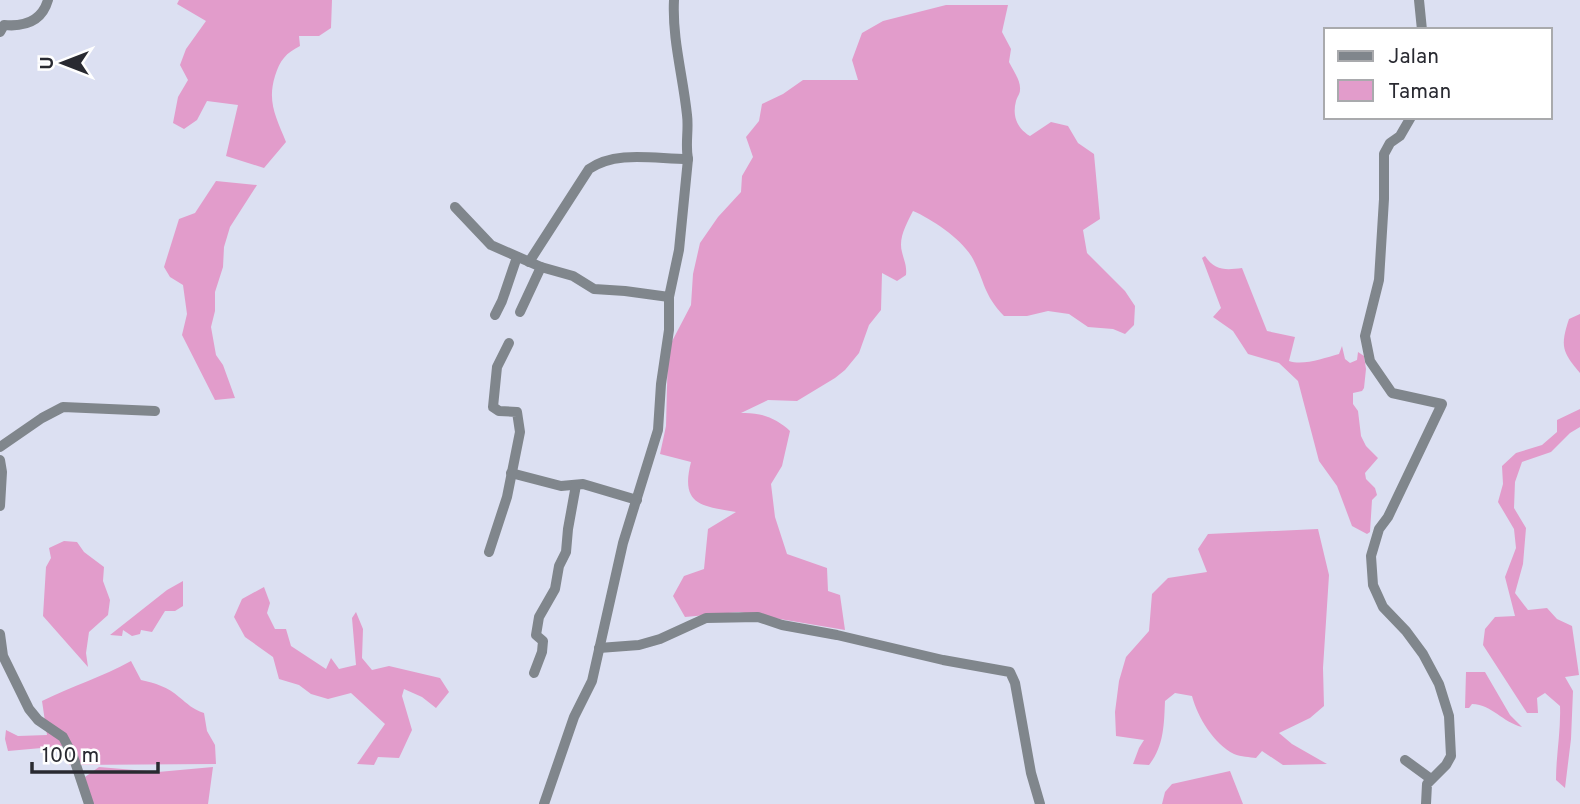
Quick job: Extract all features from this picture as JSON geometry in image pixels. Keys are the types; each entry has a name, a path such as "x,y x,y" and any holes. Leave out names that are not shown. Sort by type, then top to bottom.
{"street":[{"path":"0,32 4,25 23,25 40,16 48,0"},
{"path":"544,804 574,717 592,681 623,543 658,430 660,384 669,330 669,297 679,250 688,159 688,117 674,31 674,0"},
{"path":"1419,0 1422,28"},
{"path":"1410,119 1400,136 1390,143 1384,155 1379,280 1365,340 1370,361 1392,393 1442,404 1388,517 1379,529 1371,556 1373,584 1383,607 1416,642 1434,673 1446,702 1451,756 1427,785 1426,804"},
{"path":"529,261 589,169 601,160 620,157 688,159"},
{"path":"455,207 489,243 517,257 573,276 594,289 669,297"},
{"path":"495,315 517,257"},
{"path":"520,312 541,267"},
{"path":"489,552 507,500 520,432 519,415 516,411 499,411 493,407 497,367 509,342"},
{"path":"0,447 42,418 64,407 155,411"},
{"path":"0,460 0,506"},
{"path":"511,473 561,486 583,484 637,500"},
{"path":"534,673 543,650 543,641 536,635 538,620 555,589 559,566 566,552 576,485"},
{"path":"599,648 639,645 660,639 706,618 758,617 782,625 1010,672 1015,683 1031,773 1040,804"},
{"path":"0,634 3,656 29,709 38,720 63,737 73,756 89,804"},
{"path":"1405,760 1431,779"}],"green space":[{"path":"179,0 332,0 331,28 319,36 299,36 300,46 281,61 277,70 272,102 286,142 264,168 226,156 238,105 207,101 197,120 184,129 173,123 178,97 188,80 180,65 186,49 206,21 177,4"},
{"path":"946,5 1008,5 1002,32 1011,49 1009,62 1020,87 1015,106 1017,121 1030,136 1051,122 1068,126 1078,143 1094,154 1100,219 1083,230 1087,253 1125,291 1135,306 1134,325 1125,334 1113,329 1088,327 1069,314 1048,311 1027,316 1004,316 988,294 973,259 962,245 929,219 913,211 901,241 906,275 897,281 882,273 881,310 869,325 859,353 845,370 797,401 768,400 741,413 767,417 790,431 782,466 771,484 775,517 787,554 827,568 828,591 840,595 845,630 739,612 685,617 673,596 684,576 704,569 708,529 736,512 713,508 696,501 688,487 691,462 660,454 666,426 668,349 691,305 693,274 700,243 718,217 741,192 742,176 753,157 746,137 759,121 762,104 803,80 858,80 852,60 862,33 883,21"},
{"path":"216,181 257,185 230,227 224,247 223,267 215,292 215,311 211,327 216,355 223,365 235,398 215,400 182,335 187,314 183,285 170,277 164,267 179,219 195,213"},
{"path":"1205,256 1221,268 1242,268 1267,331 1295,337 1289,361 1307,362 1339,354 1342,346 1345,359 1350,363 1357,360 1358,352 1364,356 1364,388 1353,393 1353,404 1358,411 1361,436 1366,446 1378,458 1365,473 1377,495 1372,500 1370,532 1367,534 1352,526 1337,486 1319,461 1298,381 1279,363 1248,354 1233,331 1213,317 1221,308 1202,258"},
{"path":"1580,314 1580,373 1566,354 1564,336 1569,319"},
{"path":"1580,409 1580,427 1551,452 1522,462 1515,482 1514,508 1526,528 1523,564 1515,593 1528,610 1547,608 1557,619 1572,626 1579,675 1565,677 1573,691 1565,788 1556,780 1560,706 1545,693 1537,698 1538,713 1527,713 1483,645 1485,629 1495,617 1515,616 1505,577 1516,548 1514,529 1498,502 1503,484 1502,466 1516,453 1542,445 1557,432 1557,420"},
{"path":"1318,529 1329,575 1323,668 1324,706 1310,718 1279,733 1292,744 1327,764 1283,765 1262,751 1256,758 1234,754 1220,744 1208,730 1192,696 1175,693 1165,701 1162,735 1154,758 1149,765 1133,764 1144,740 1116,736 1115,712 1119,681 1126,657 1149,631 1152,594 1168,578 1207,572 1198,549 1208,534"},
{"path":"64,541 77,542 84,552 104,567 103,581 110,600 108,615 89,632 86,653 88,667 43,616 46,567 51,558 49,548"},
{"path":"183,581 183,606 175,611 165,611 152,632 141,630 140,634 132,636 123,630 122,636 110,635 167,590"},
{"path":"264,587 270,603 267,613 275,629 286,629 291,646 326,669 331,658 339,669 356,665 352,618 356,612 363,629 362,658 372,670 389,666 440,678 449,692 436,708 422,697 404,689 402,696 412,730 399,758 378,757 374,765 357,764 385,724 351,693 328,699 279,679 273,657 245,637 234,617 242,599"},
{"path":"131,661 141,680 166,688 204,713 207,731 215,745 216,764 69,765 64,746 8,751 6,730 18,736 47,735 42,701"},
{"path":"1466,672 1485,672 1510,715 1522,727 1479,705 1472,704 1465,708"},
{"path":"99,767 158,772 213,767 208,804 88,804 85,777"},
{"path":"1230,771 1243,804 1162,804 1165,792 1172,784"}]}
